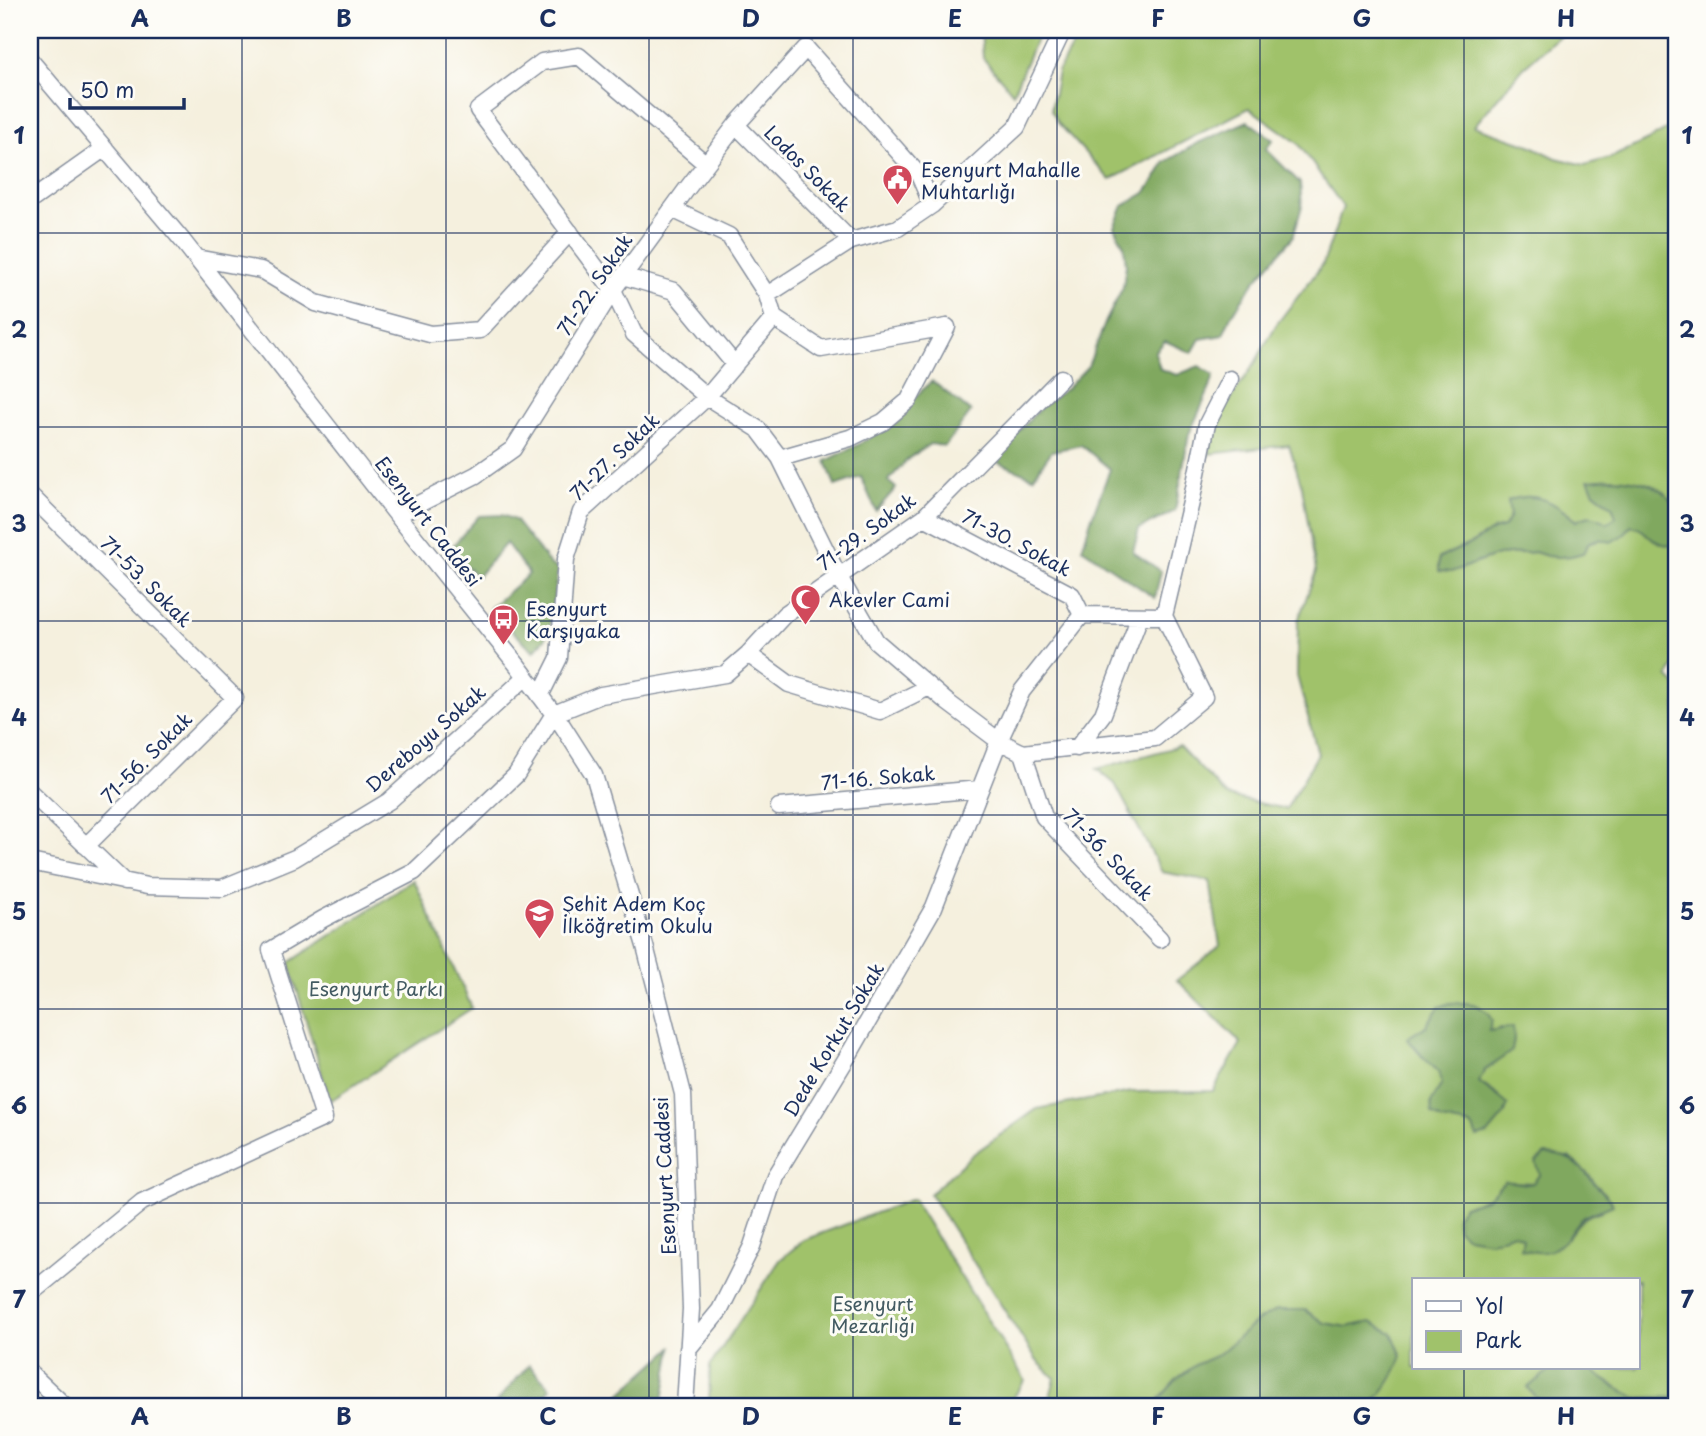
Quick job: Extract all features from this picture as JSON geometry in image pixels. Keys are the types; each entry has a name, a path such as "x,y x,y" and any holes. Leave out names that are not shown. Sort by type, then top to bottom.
{"street":[{"path":"767,295 851,241 898,228 932,205 1017,127 1063,30"},
{"name":"71-22. Sokak","path":"397,515 476,475 513,449 623,276 736,125 806,48 919,175 932,205"},
{"path":"706,164 579,56 542,62 478,110 613,290 634,334 707,397 758,429 780,458 839,577 876,641 947,702 999,741 1023,753 1155,738 1204,697 1164,616 1207,424 1230,379"},
{"name":"Esenyurt Caddesi","path":"30,60 196,258 526,677 594,775 645,946 683,1094 691,1309 685,1406"},
{"name":"Lodos Sokak","path":"736,125 851,241"},
{"path":"30,201 105,148"},
{"path":"672,209 729,236 767,295 774,318 821,349 947,327 909,400 883,422 850,438 780,458"},
{"path":"196,258 261,270 316,303 430,334 480,330 570,232"},
{"path":"623,276 674,291 735,365"},
{"name":"71-27. Sokak","path":"540,696 559,658 566,559 581,512 707,397 774,318"},
{"name":"71-29. Sokak","path":"554,714 601,695 725,674 748,654 785,614 924,517 1061,378"},
{"name":"71-53. Sokak","path":"30,495 235,698"},
{"name":"71-30. Sokak","path":"924,517 1072,595 1082,615"},
{"path":"1082,615 1164,616"},
{"name":"Dede Korkut Sokak","path":"688,1349 720,1310 752,1246 775,1176 934,907 999,741 1023,691 1082,615"},
{"path":"1077,748 1103,714 1140,616"},
{"path":"748,654 789,684 880,711 929,687"},
{"name":"Dereboyu Sokak","path":"30,862 147,886 222,888 295,858 389,801 526,677"},
{"name":"71-56. Sokak","path":"86,846 235,698"},
{"path":"30,1294 142,1202 324,1118 271,950 323,919 414,872 516,775 554,714"},
{"name":"71-36. Sokak","path":"1023,753 1044,817 1160,939"},
{"name":"71-16. Sokak","path":"779,807 980,789"},
{"path":"30,792 124,882"},
{"path":"30,1373 65,1406"}],"green space":[{"path":"981,30 1040,30 1013,93 983,58"},
{"path":"1081,30 1566,30 1524,67 1474,126 1530,145 1556,158 1585,165 1610,158 1671,127 1676,127 1676,513 1665,494 1649,484 1618,479 1589,480 1594,492 1612,506 1617,517 1607,523 1576,521 1566,512 1510,516 1504,527 1449,553 1451,572 1498,555 1535,552 1547,556 1571,556 1583,553 1589,542 1623,535 1631,526 1641,529 1658,542 1676,547 1676,662 1668,677 1676,685 1676,1397 1636,1398 1588,1370 1640,1370 1640,1278 1412,1278 1412,1370 1552,1370 1528,1388 1545,1406 1369,1406 1378,1397 1371,1322 1348,1327 1324,1323 1305,1310 1277,1310 1256,1322 1218,1355 1197,1364 1178,1378 1161,1397 1158,1406 1051,1406 1049,1401 1055,1378 1037,1361 930,1194 972,1155 1037,1109 1132,1092 1213,1091 1241,1043 1177,980 1220,946 1210,881 1162,872 1115,784 1097,769 1179,746 1227,796 1286,809 1318,754 1297,676 1298,621 1316,571 1302,487 1289,445 1208,454 1224,409 1255,363 1276,325 1323,264 1343,207 1298,143 1249,108 1110,180 1059,124 1051,110 1058,71","holes":["1426,1026 1489,1032 1501,1028 1493,1064 1483,1071 1479,1082 1499,1096 1472,1126 1461,1123 1431,1102 1443,1083 1439,1072 1407,1039","1569,1157 1606,1194 1602,1211 1582,1220 1567,1238 1524,1238 1513,1233 1490,1241 1464,1206 1476,1203 1516,1182 1533,1183 1540,1174"]},
{"path":"1248,121 1273,140 1266,149 1300,183 1302,206 1293,237 1254,282 1230,318 1223,335 1200,339 1192,353 1165,341 1155,352 1160,369 1177,375 1199,366 1214,375 1189,434 1175,511 1139,529 1133,552 1161,571 1155,598 1082,548 1110,469 1081,445 1052,451 1033,477 993,460 1042,406 1067,388 1088,366 1123,287 1126,265 1124,246 1114,227 1123,206 1145,193 1165,162 1198,143"},
{"path":"932,381 971,412 945,446 930,444 908,459 888,481 896,488 876,511 861,477 835,486 826,461 876,433"},
{"path":"1612,478 1651,485 1667,496 1676,513 1676,547 1658,542 1641,529 1631,526 1611,542 1600,539 1589,542 1583,553 1571,556 1547,556 1535,552 1498,555 1451,572 1439,571 1439,558 1504,527 1510,516 1508,501 1518,498 1536,497 1553,503 1576,521 1592,516 1607,523 1616,517 1612,506 1594,492 1588,480"},
{"path":"502,515 515,520 550,564 558,569 550,623 545,639 534,651 490,608 529,574 506,543 478,576 447,552 479,516"},
{"name":"Esenyurt Parkı","path":"414,880 472,1008 330,1101 289,963"},
{"path":"1450,1003 1479,1006 1492,1020 1489,1031 1513,1027 1512,1051 1484,1071 1479,1082 1508,1105 1504,1115 1488,1134 1477,1137 1472,1126 1442,1120 1432,1114 1431,1103 1442,1083 1439,1072 1407,1038 1426,1026 1439,1007"},
{"path":"1545,1154 1561,1156 1574,1162 1613,1205 1583,1218 1558,1246 1542,1252 1521,1249 1523,1238 1513,1233 1490,1241 1467,1237 1458,1229 1456,1216 1464,1206 1488,1198 1505,1181 1533,1183 1540,1174 1536,1162"},
{"name":"Esenyurt Mezarlığı","path":"913,1199 1025,1380 1008,1406 709,1406 710,1366 780,1260 804,1240"},
{"path":"1277,1310 1305,1310 1324,1323 1347,1327 1371,1322 1392,1333 1402,1356 1393,1377 1369,1406 1158,1406 1161,1397 1178,1378 1197,1364 1218,1355 1256,1322"},
{"path":"672,1348 662,1406 607,1406"},
{"path":"529,1365 551,1388 535,1406 493,1406"},
{"path":"1552,1370 1591,1370 1636,1398 1676,1397 1676,1406 1545,1406 1527,1388"}],"place":[{"name":"Esenyurt Mahalle Muhtarlığı","path":"898,207"},
{"name":"Akevler Cami","path":"806,626"},
{"name":"Esenyurt Karşıyaka","path":"503,646"},
{"name":"Şehit Adem Koç İlköğretim Okulu","path":"539,941"}]}
